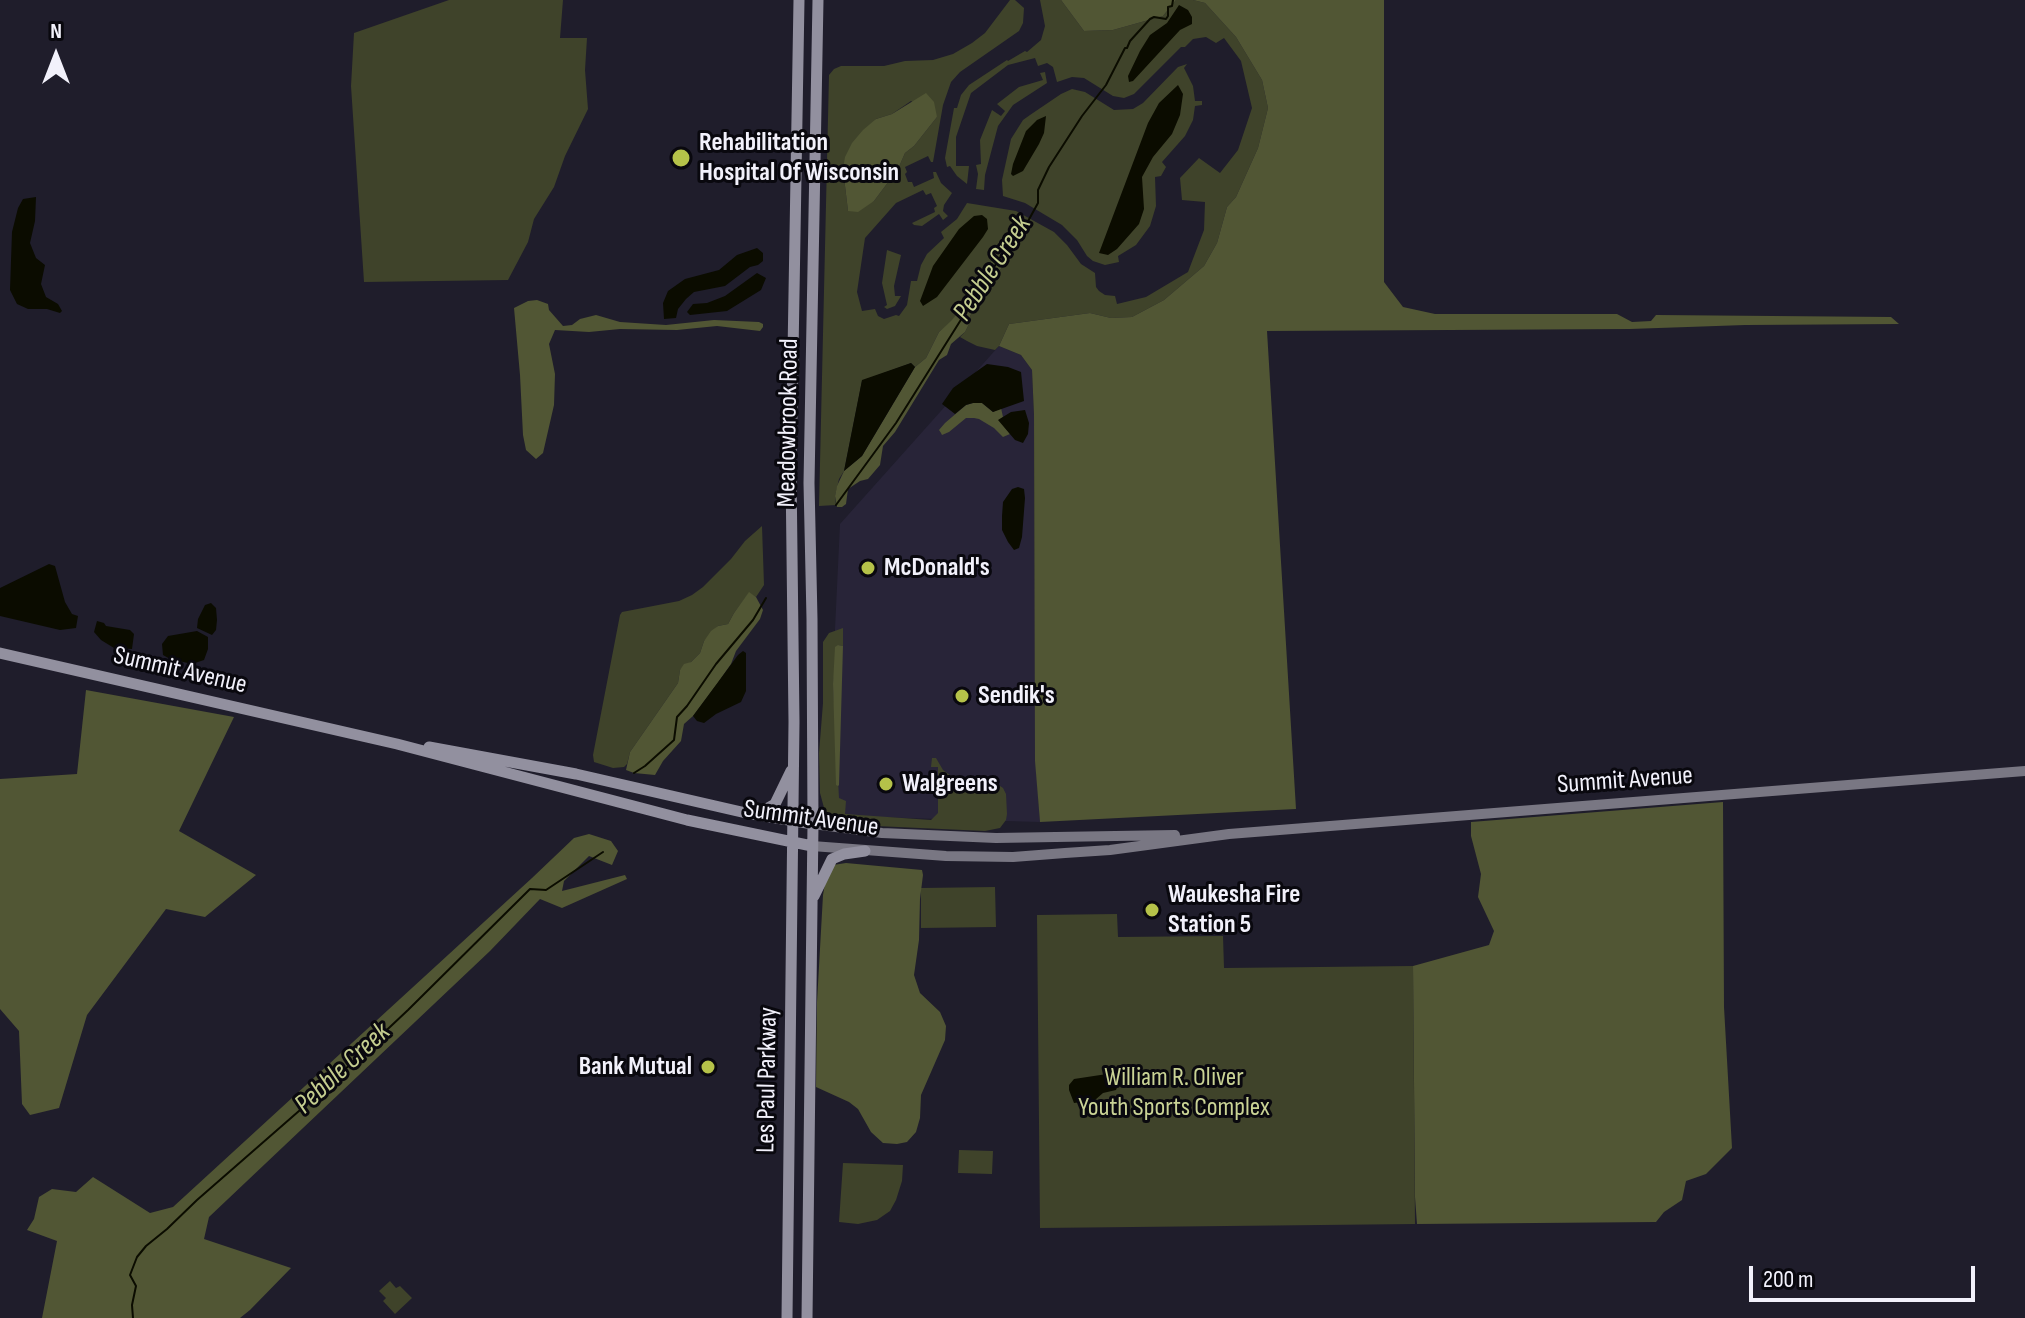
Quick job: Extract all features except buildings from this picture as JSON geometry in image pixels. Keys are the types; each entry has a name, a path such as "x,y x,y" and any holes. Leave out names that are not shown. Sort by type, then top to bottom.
{"main road":[{"name":"Meadowbrook Road","path":"792,842 794,619 791,470 799,0"},
{"name":"Meadowbrook Road","path":"812,846 809,483 818,0"},
{"name":"Summit Avenue","path":"0,653 397,744 673,816 792,842 946,856 1013,857 1110,850 1229,834 2025,771"},
{"name":"Summit Avenue","path":"397,744 443,748 576,774 735,811 882,833 1015,839 1229,834"},
{"path":"735,811 763,811 775,804 793,766"},
{"name":"Les Paul Parkway","path":"787,1318 792,842"},
{"name":"Les Paul Parkway","path":"807,1318 812,846"},
{"path":"812,900 832,859 865,851"}],"shaded area":[{"path":"1179,5 1188,10 1192,24 1180,30 1129,82 1128,76 1150,35 1167,23"},
{"path":"1178,85 1183,94 1180,115 1172,134 1153,157 1142,177 1144,209 1139,224 1117,249 1108,255 1099,253 1148,123 1159,103"},
{"path":"1046,116 1039,144 1023,171 1013,176 1013,164 1026,131"},
{"path":"36,197 30,243 36,258 45,265 41,284 46,297 58,304 60,313 28,309 17,304 10,290 12,232 18,208 23,199"},
{"path":"982,215 987,219 988,229 983,237 937,297 923,306 920,301 933,266 959,229 974,216"},
{"path":"757,248 763,253 763,261 758,265 750,267 725,286 694,292 678,309 676,318 664,319 663,303 668,291 685,279 719,270 737,255"},
{"path":"757,273 766,278 761,290 727,311 690,315 687,312 693,304 707,303 725,296"},
{"path":"999,346 1021,355 1032,370 1036,764 1040,822 839,816 830,734 840,524"},
{"path":"911,363 915,367 862,456 844,471 862,380"},
{"path":"987,364 1021,372 1024,401 993,412 982,403 973,403 955,414 942,404 953,388"},
{"path":"1025,410 1029,423 1023,443 1015,440 998,420 1011,412"},
{"path":"1012,489 1024,489 1025,498 1022,537 1019,548 1014,550 1002,530 1002,516 1003,502"},
{"path":"49,564 55,566 65,602 72,614 78,616 76,628 60,630 0,616 0,588"},
{"path":"211,603 216,608 217,620 212,635 197,628 205,605"},
{"path":"97,621 106,626 130,630 134,634 132,649 114,648 101,640 94,632"},
{"path":"197,631 208,637 204,660 192,664 163,655 162,644 168,636"},
{"path":"743,651 746,653 746,691 741,702 704,723 697,721 693,716"},
{"path":"1107,1074 1116,1077 1119,1083 1116,1090 1103,1093 1095,1100 1074,1103 1069,1085 1074,1079"}],"green space":[{"path":"449,0 563,0 560,38 587,38 585,70 588,109 508,280 364,282 351,86 354,33"},
{"path":"1010,0 1015,0 1024,8 1019,31 960,72 951,82 943,105 933,162 928,156 905,167 908,182 912,182 914,187 934,178 933,172 936,172 941,183 952,193 944,205 943,211 948,216 943,220 939,214 922,226 912,223 935,212 937,206 931,193 926,195 923,190 896,203 865,238 857,292 862,311 875,309 878,316 884,319 899,316 907,305 911,281 917,281 927,254 944,238 941,232 957,219 967,203 1016,211 1054,232 1081,264 1095,273 1099,291 1115,296 1117,304 1146,297 1188,272 1204,230 1205,202 1182,200 1180,178 1199,158 1220,173 1238,150 1252,108 1241,61 1224,38 1216,43 1206,37 1193,39 1134,94 1124,98 1113,96 1084,78 1072,77 1057,82 1053,67 1047,63 1038,66 1035,58 1008,65 971,93 956,137 956,166 969,166 967,184 950,166 947,167 945,158 954,108 957,108 961,95 969,85 1007,60 1027,52 1041,40 1045,26 1040,0 1061,0 1084,31 1113,30 1163,16 1176,0 1205,3 1236,37 1262,80 1268,108 1258,148 1236,197 1227,207 1217,243 1204,266 1164,300 1132,317 1111,318 1090,313 1009,324 995,350 977,346 960,337 986,289 1005,263 1005,256 1027,226 989,265 978,287 973,288 951,322 939,332 926,358 915,367 911,363 862,381 844,471 835,496 836,505 819,506 829,75 841,66 884,66 905,61 933,60 953,54 985,33","holes":["911,101 937,117 905,153 898,169 874,201 848,211 843,169 876,119 892,114"]},
{"path":"1061,0 1176,0 1163,16 1113,30 1084,31"},
{"path":"1193,0 1384,0 1384,282 1403,307 1435,314 1617,314 1632,322 1651,321 1656,315 1891,317 1899,324 1267,331 1296,809 1040,822 1035,761 1032,370 1021,355 999,346 1009,324 1090,313 1111,318 1132,317 1164,300 1204,266 1217,243 1227,207 1236,197 1258,148 1268,108 1262,80 1236,37 1205,3"},
{"path":"1187,64 1184,68 1193,86 1195,101 1202,101 1202,105 1195,106 1193,120 1185,136 1162,162 1166,167 1161,176 1155,177 1156,206 1150,226 1136,245 1118,256 1119,262 1105,265 1093,261 1062,225 1025,203 1003,196 1002,180 1011,139 1023,120 1072,89 1085,92 1114,110 1133,109 1143,103 1178,67"},
{"path":"1045,72 1047,83 1013,105 998,126 984,190 976,189 976,165 981,164 980,140 992,110 1001,116 1005,111 997,104 1019,87 1043,80 1040,73"},
{"path":"926,93 934,102 937,117 905,153 898,169 874,201 858,212 848,211 843,169 852,143 876,119 892,114"},
{"path":"1024,224 1028,230 1026,234 1019,237 1005,256 1005,263 974,309 965,332 951,344 947,355 939,360 895,432 883,446 880,465 868,479 848,489 846,504 837,507 835,496 844,471 862,456 915,367 926,358 939,332 961,309 973,288 978,287 1010,233"},
{"path":"887,250 901,255 894,286 895,296 901,296 895,306 887,309 884,307 887,305 882,283"},
{"path":"537,300 548,304 549,310 563,326 596,315 620,322 666,325 714,320 759,322 763,327 760,331 717,326 677,330 555,330 549,344 555,374 554,405 543,453 536,459 526,450 523,435 514,308"},
{"path":"982,403 993,412 1001,408 1003,417 999,420 1010,434 1003,437 979,419 966,418 942,435 939,430 945,423 966,405"},
{"path":"762,526 764,585 756,597 749,593 728,624 718,626 704,641 700,653 680,670 678,683 630,752 627,764 613,768 594,762 622,612 679,601 692,595"},
{"path":"749,592 756,597 763,610 760,619 717,684 684,724 681,741 655,775 626,770 630,752 678,683 684,664 700,653 711,631 728,624"},
{"path":"843,628 843,646 838,645 833,684 839,798 846,801 845,814 931,820 938,813 938,767 931,767 932,758 936,758 943,770 954,778 994,782 1003,788 1007,814 1000,828 985,831 876,826 836,821 826,815 820,793 819,753 823,642 829,633"},
{"path":"843,646 838,786 833,684 835,647"},
{"path":"86,690 234,717 179,831 256,875 205,917 166,909 87,1015 59,1108 30,1115 22,1104 19,1031 0,1009 0,779 77,774"},
{"path":"1723,802 1724,1007 1732,1148 1706,1174 1686,1181 1682,1200 1664,1212 1656,1222 1417,1224 1413,966 1489,945 1494,931 1478,897 1481,874 1471,836 1471,822"},
{"path":"589,834 611,841 618,851 612,865 589,856 564,881 562,891 625,875 627,879 562,908 540,899 490,951 209,1217 204,1239 291,1268 250,1310 240,1318 42,1318 57,1241 27,1230 34,1219 39,1197 52,1189 76,1192 93,1177 150,1213 173,1207 574,838"},
{"path":"846,863 922,870 923,875 914,975 920,993 940,1012 946,1026 945,1040 921,1095 916,1132 907,1142 897,1144 883,1143 871,1132 858,1109 816,1087 823,895 826,878 833,865"},
{"path":"995,887 996,927 921,928 921,888"},
{"name":"William R. Oliver Youth Sports Complex","path":"1117,914 1118,937 1223,936 1224,968 1413,966 1415,1224 1040,1228 1037,915"},
{"path":"959,1150 993,1151 992,1174 958,1173"},
{"path":"843,1163 903,1165 902,1181 890,1211 877,1220 858,1224 839,1222"},
{"path":"390,1281 412,1298 395,1314 383,1301 386,1298 379,1291"}],"waterway":[{"name":"Pebble Creek","path":"836,505 896,423 1001,256 1027,223 1038,203 1038,190 1049,167 1106,85 1125,48 1150,19 1166,19 1173,0"},
{"name":"Pebble Creek","path":"634,773 674,740 677,717 753,620 766,598"},
{"name":"Pebble Creek","path":"133,1318 136,1286 130,1275 137,1257 146,1246 323,1090 530,889 546,890 603,852"}],"place":[{"name":"Rehabilitation Hospital Of Wisconsin","path":"681,158"},
{"name":"McDonald's","path":"868,568"},
{"name":"Sendik's","path":"962,696"},
{"name":"Walgreens","path":"886,784"},
{"name":"Waukesha Fire Station 5","path":"1152,910"},
{"name":"Bank Mutual","path":"708,1067"}]}
